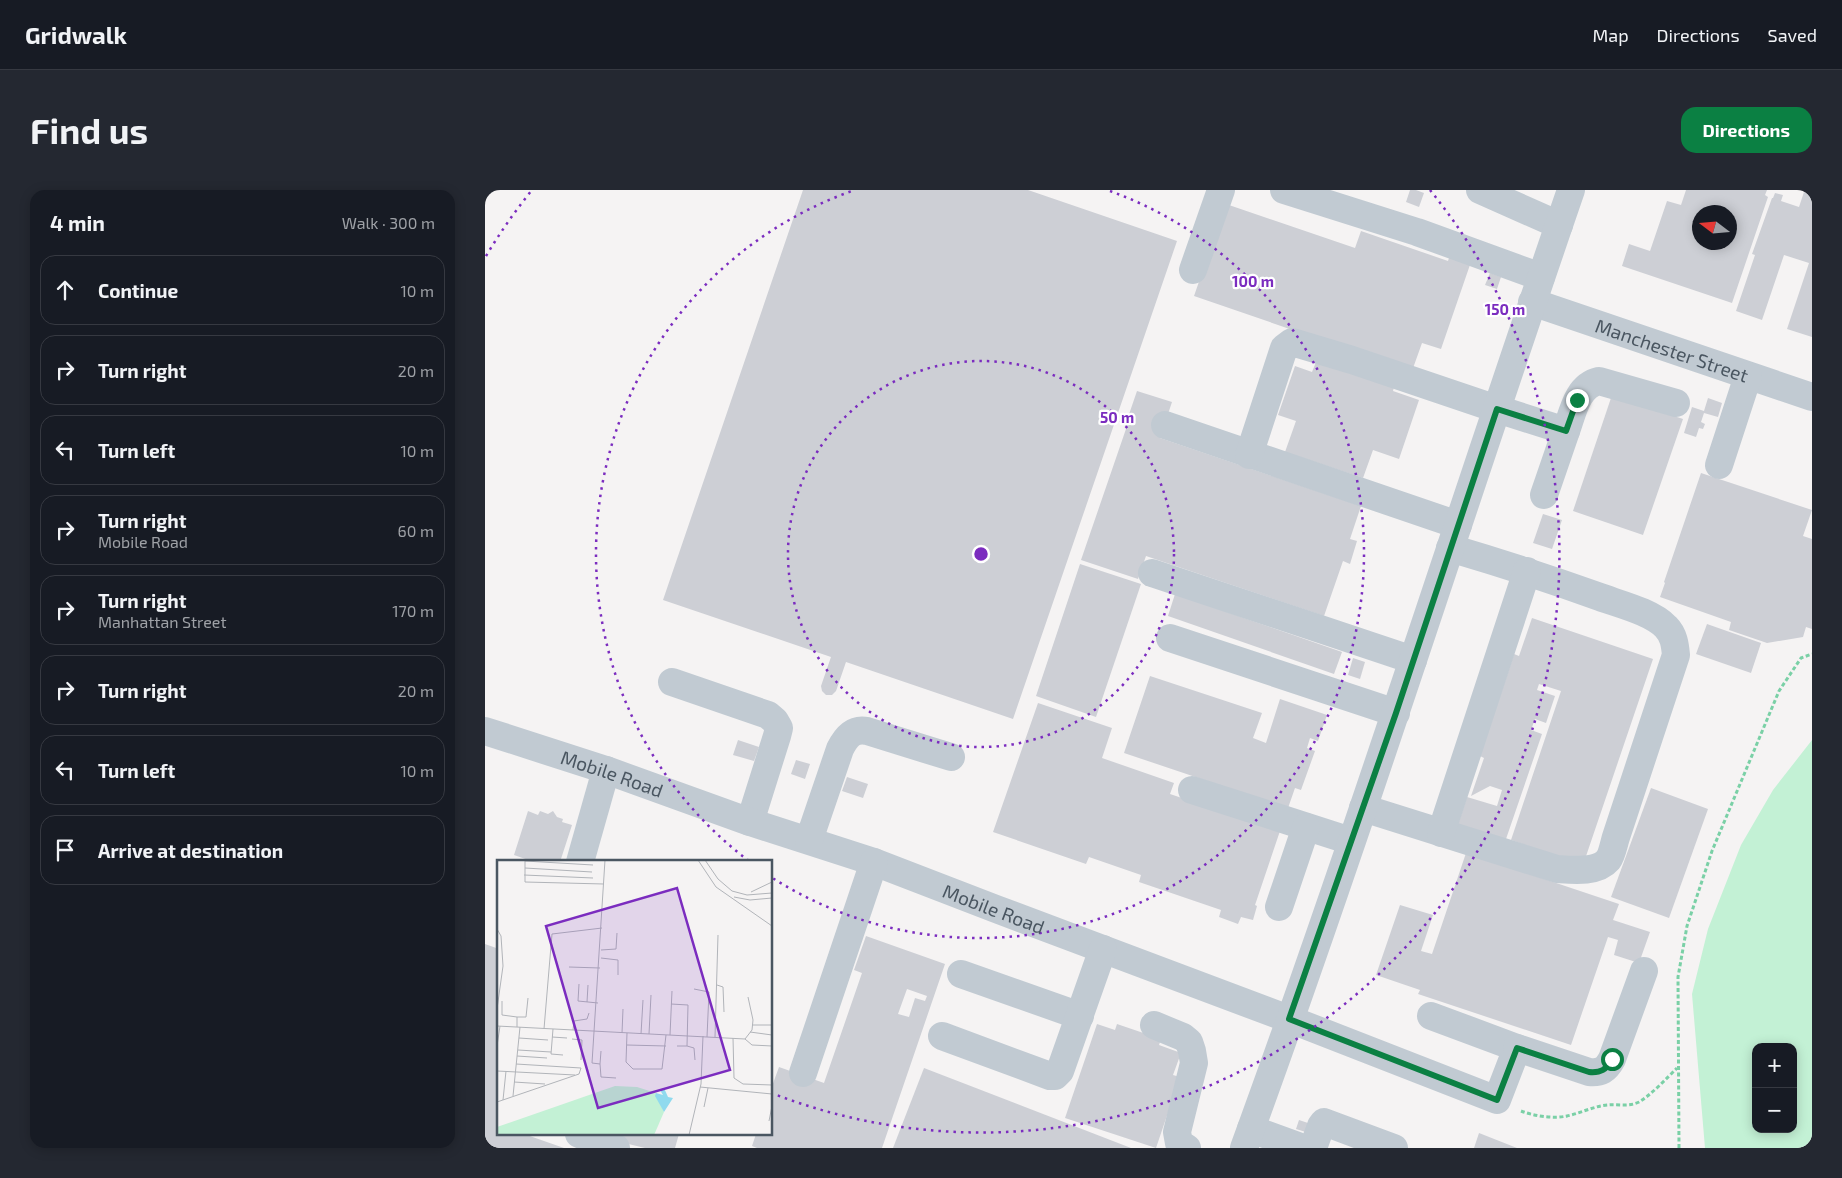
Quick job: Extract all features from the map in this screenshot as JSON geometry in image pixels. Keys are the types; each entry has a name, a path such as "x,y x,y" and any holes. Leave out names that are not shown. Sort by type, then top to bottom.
{"street":[{"path":"1193,270 1221,190"},
{"path":"1284,190 1417,232 1541,277"},
{"path":"1480,190 1559,225"},
{"path":"1303,1148 1248,1138 1396,713 1571,190"},
{"name":"Manchester Street","path":"1532,302 1812,397"},
{"path":"1249,455 1285,348 1292,342 1566,431"},
{"path":"1719,465 1748,376"},
{"path":"1544,495 1577,400 1584,389 1591,383 1599,381 1676,403"},
{"path":"1165,425 1249,455 1454,536 1527,571 1654,618 1667,628 1675,641 1675,655 1608,860 1594,868 1579,871 1557,869 1363,808"},
{"path":"1441,833 1527,571"},
{"path":"1152,573 1413,660"},
{"path":"1170,638 1396,713"},
{"path":"672,682 768,715 779,728 750,822"},
{"name":"Mobile Road","path":"485,731 606,770 750,822 874,862 1497,1100"},
{"path":"809,840 839,749 848,736 855,731 867,731 951,757"},
{"path":"581,860 606,770"},
{"path":"1192,790 1351,841"},
{"path":"1279,907 1306,827"},
{"path":"803,1073 874,862"},
{"path":"942,1036 1050,1076 1055,1076 1060,1071 1103,949"},
{"path":"1431,1016 1589,1072 1599,1072 1605,1070 1612,1059 1644,971"},
{"path":"961,974 1080,1016"},
{"path":"1154,1025 1183,1037 1189,1042 1192,1051 1194,1063 1177,1132 1179,1142 1187,1148"},
{"path":"1497,1100 1517,1048"},
{"path":"1313,1148 1324,1122 1393,1148"},
{"path":"584,1136 616,1148"}],"path":[{"path":"1679,1148 1677,1068 1678,977 1690,916 1712,851 1779,692 1801,658 1812,654"},
{"path":"1497,1100 1533,1116 1565,1116 1593,1107 1639,1102 1677,1068"}],"green space":[{"path":"1812,740 1812,1148 1705,1148 1692,994 1708,929 1741,845 1773,790"}],"building":[{"path":"803,190 1028,190 1177,241 1013,719 846,662 836,691 832,695 826,695 822,691 821,686 831,657 663,600"},
{"path":"1410,190 1424,193 1419,207 1406,202"},
{"path":"1686,190 1767,190 1765,195 1768,197 1732,303 1622,266 1629,244 1650,251 1667,201 1681,205"},
{"path":"1804,192 1812,195 1812,337 1787,329 1809,263 1784,255 1762,320 1736,311 1755,255 1752,254 1772,198 1775,193 1783,195 1781,201 1799,207"},
{"path":"1226,204 1355,248 1361,231 1448,261 1451,252 1472,259 1441,349 1422,343 1412,371 1194,296"},
{"path":"1490,273 1501,277 1497,289 1485,285"},
{"path":"1318,357 1395,383 1393,391 1419,400 1399,459 1373,450 1363,478 1285,452 1296,421 1278,415 1295,366 1312,372"},
{"path":"1137,391 1172,402 1160,438 1361,506 1350,539 1357,541 1350,564 1343,561 1324,616 1146,556 1138,579 1081,560 1127,426 1125,426"},
{"path":"1612,395 1683,419 1643,535 1573,511"},
{"path":"1708,398 1722,403 1718,417 1704,413 1701,422 1705,424 1703,429 1699,428 1696,437 1684,433 1692,407 1704,411"},
{"path":"1701,473 1812,510 1803,536 1812,539 1812,629 1806,627 1803,637 1767,643 1729,630 1731,622 1660,597"},
{"path":"1543,514 1562,520 1552,549 1533,543"},
{"path":"1080,564 1141,584 1096,717 1036,696"},
{"path":"1175,594 1342,652 1334,674 1168,616"},
{"path":"1532,618 1653,659 1583,865 1511,840 1561,691 1539,684 1537,690 1555,696 1546,723 1535,719 1531,730 1542,734 1506,839 1457,827 1467,797 1497,806 1502,790 1490,786 1471,796 1484,758 1480,756 1514,654 1519,656"},
{"path":"1707,624 1761,643 1751,673 1696,654"},
{"path":"1353,658 1365,662 1360,679 1348,675"},
{"path":"1150,676 1262,713 1253,738 1266,743 1280,699 1327,715 1318,741 1310,738 1307,748 1315,751 1301,790 1295,788 1288,808 1124,753"},
{"path":"1038,703 1112,728 1102,758 1174,783 1170,794 1280,831 1255,905 1257,906 1253,920 1241,917 1238,924 1219,917 1221,910 1139,882 1141,875 1089,857 1086,864 993,832"},
{"path":"738,740 759,747 754,761 733,755"},
{"path":"796,760 810,764 805,779 791,774"},
{"path":"847,777 868,784 863,798 842,791"},
{"path":"1651,788 1708,809 1669,918 1611,897"},
{"path":"528,811 538,815 540,811 548,814 553,811 557,817 563,819 562,822 572,825 561,860 528,860 514,855"},
{"path":"1466,853 1619,904 1613,920 1650,932 1639,963 1614,955 1618,940 1608,937 1571,1045 1418,994 1420,990 1376,975 1400,905 1433,915 1421,951 1432,954"},
{"path":"866,936 945,964 882,1148 757,1148 752,1146 755,1136 773,1136 773,1084 779,1067 824,1083 862,973 854,970","holes":["907,989 927,996 925,1001 915,998 909,1017 898,1014"]},
{"path":"485,944 497,948 497,1136 530,1136 564,1148 485,1148"},
{"path":"1097,1024 1115,1030 1117,1024 1161,1039 1159,1045 1181,1053 1173,1075 1180,1077 1156,1148 1065,1118"},
{"path":"924,1068 1131,1148 893,1148"},
{"path":"1299,1120 1311,1124 1309,1133 1296,1129"},
{"path":"1479,1133 1517,1148 1474,1148"},
{"path":"617,1136 678,1136 675,1148 645,1148 616,1141"}],"route":[{"path":"1577,400 1566,431 1497,409 1396,713 1289,1019 1497,1100 1517,1048 1589,1072 1605,1070 1612,1059"}]}
